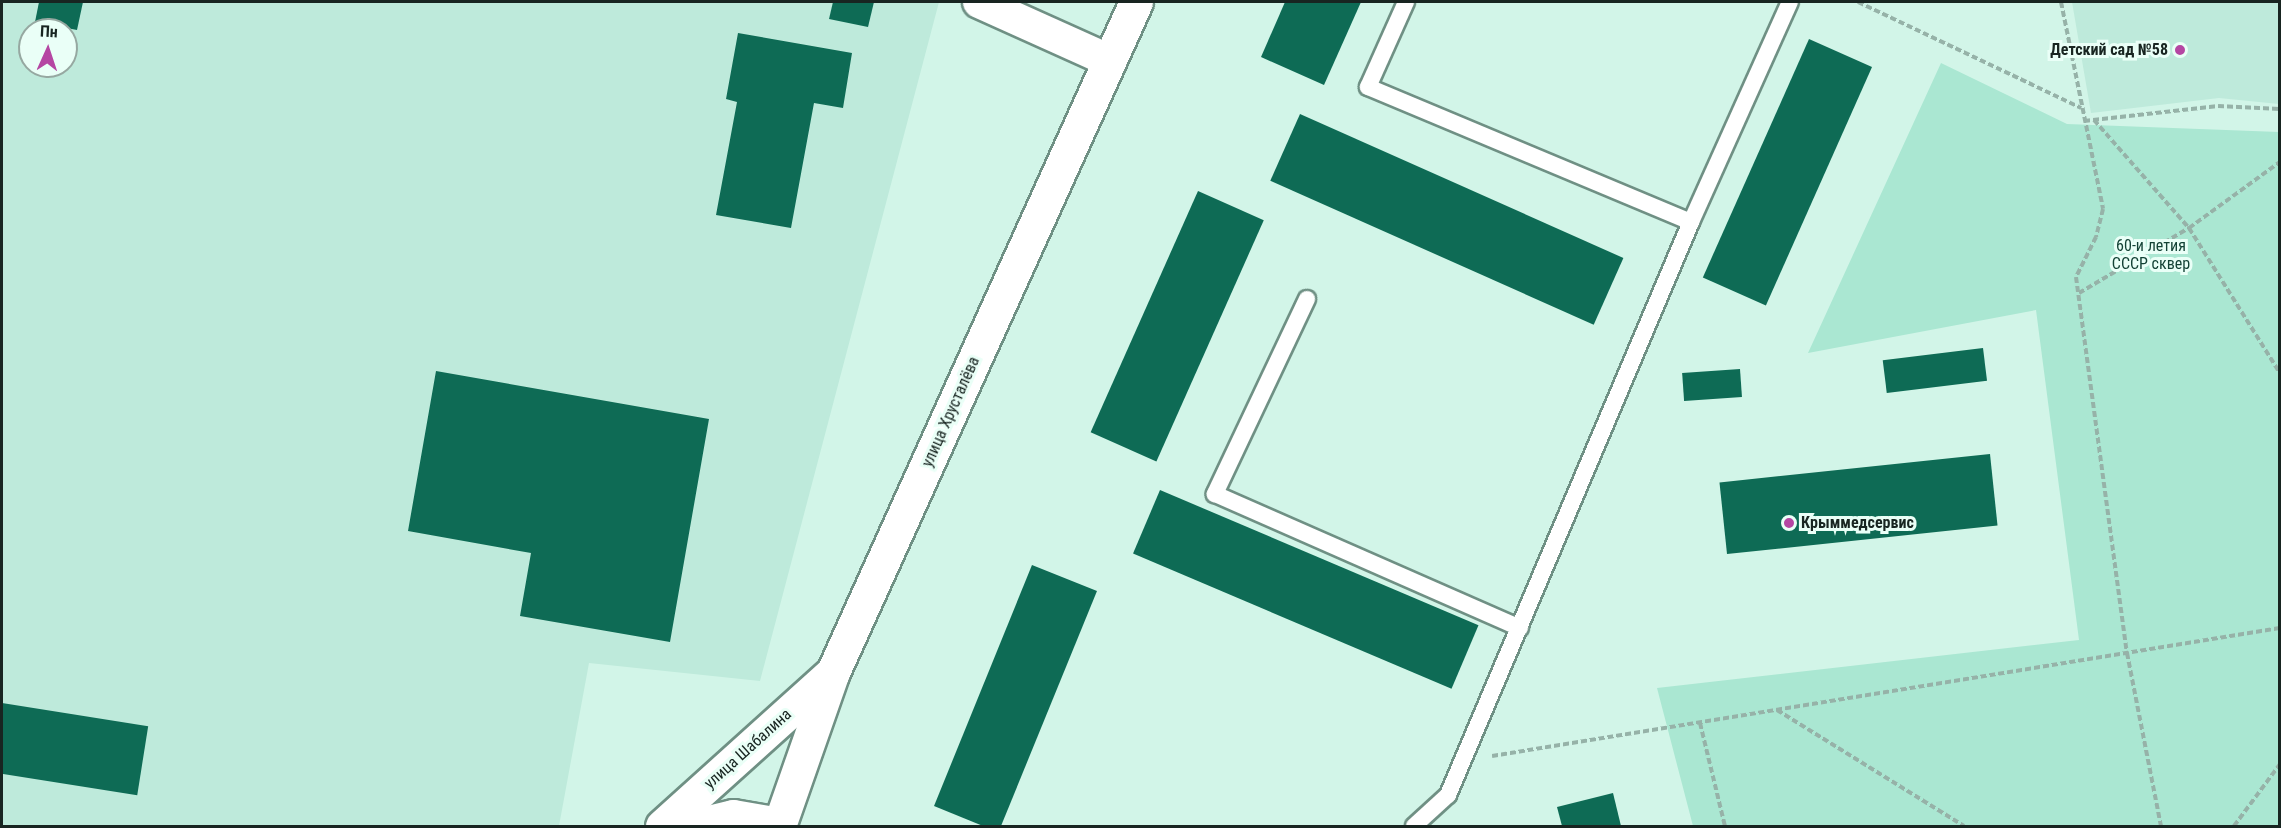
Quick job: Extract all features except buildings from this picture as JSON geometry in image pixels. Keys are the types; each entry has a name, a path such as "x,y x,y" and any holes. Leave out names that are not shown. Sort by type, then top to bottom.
{"main road":[{"name":"улица Хрусталёва","path":"781,826 833,672 1136,2"},
{"name":"улица Шабалина","path":"662,826 833,672"},
{"path":"692,826 733,816 781,826"}],"street":[{"path":"979,2 1110,61"}],"lane":[{"path":"1406,2 1368,87 1691,222"},
{"path":"1414,826 1448,795 1691,222 1790,2"},
{"path":"1307,298 1215,494 1520,628"}],"path":[{"path":"1858,2 2081,108"},
{"path":"2061,2 2103,209 2096,237 2076,277 2127,653 2161,826"},
{"path":"2084,121 2218,106 2280,109"},
{"path":"2094,120 2189,228 2280,374"},
{"path":"2079,293 2189,228 2280,162"},
{"path":"1462,761 2280,628"},
{"path":"1777,710 1964,826"},
{"path":"1700,723 1725,826"},
{"path":"2234,826 2280,764"}],"shaded area":[{"path":"2,2 939,2 760,681 589,663 559,826 2,826"},
{"name":"Детский сад №58","path":"2072,2 2279,2 2279,104 2219,98 2091,113"}],"green space":[{"name":"60-и летия СССР сквер","path":"1941,63 2067,124 2279,132 2279,826 1693,826 1657,688 2079,640 2036,310 1808,353"}],"place":[{"name":"Детский сад №58","path":"2180,50"},
{"name":"Крыммедсервис","path":"1789,523"}]}
